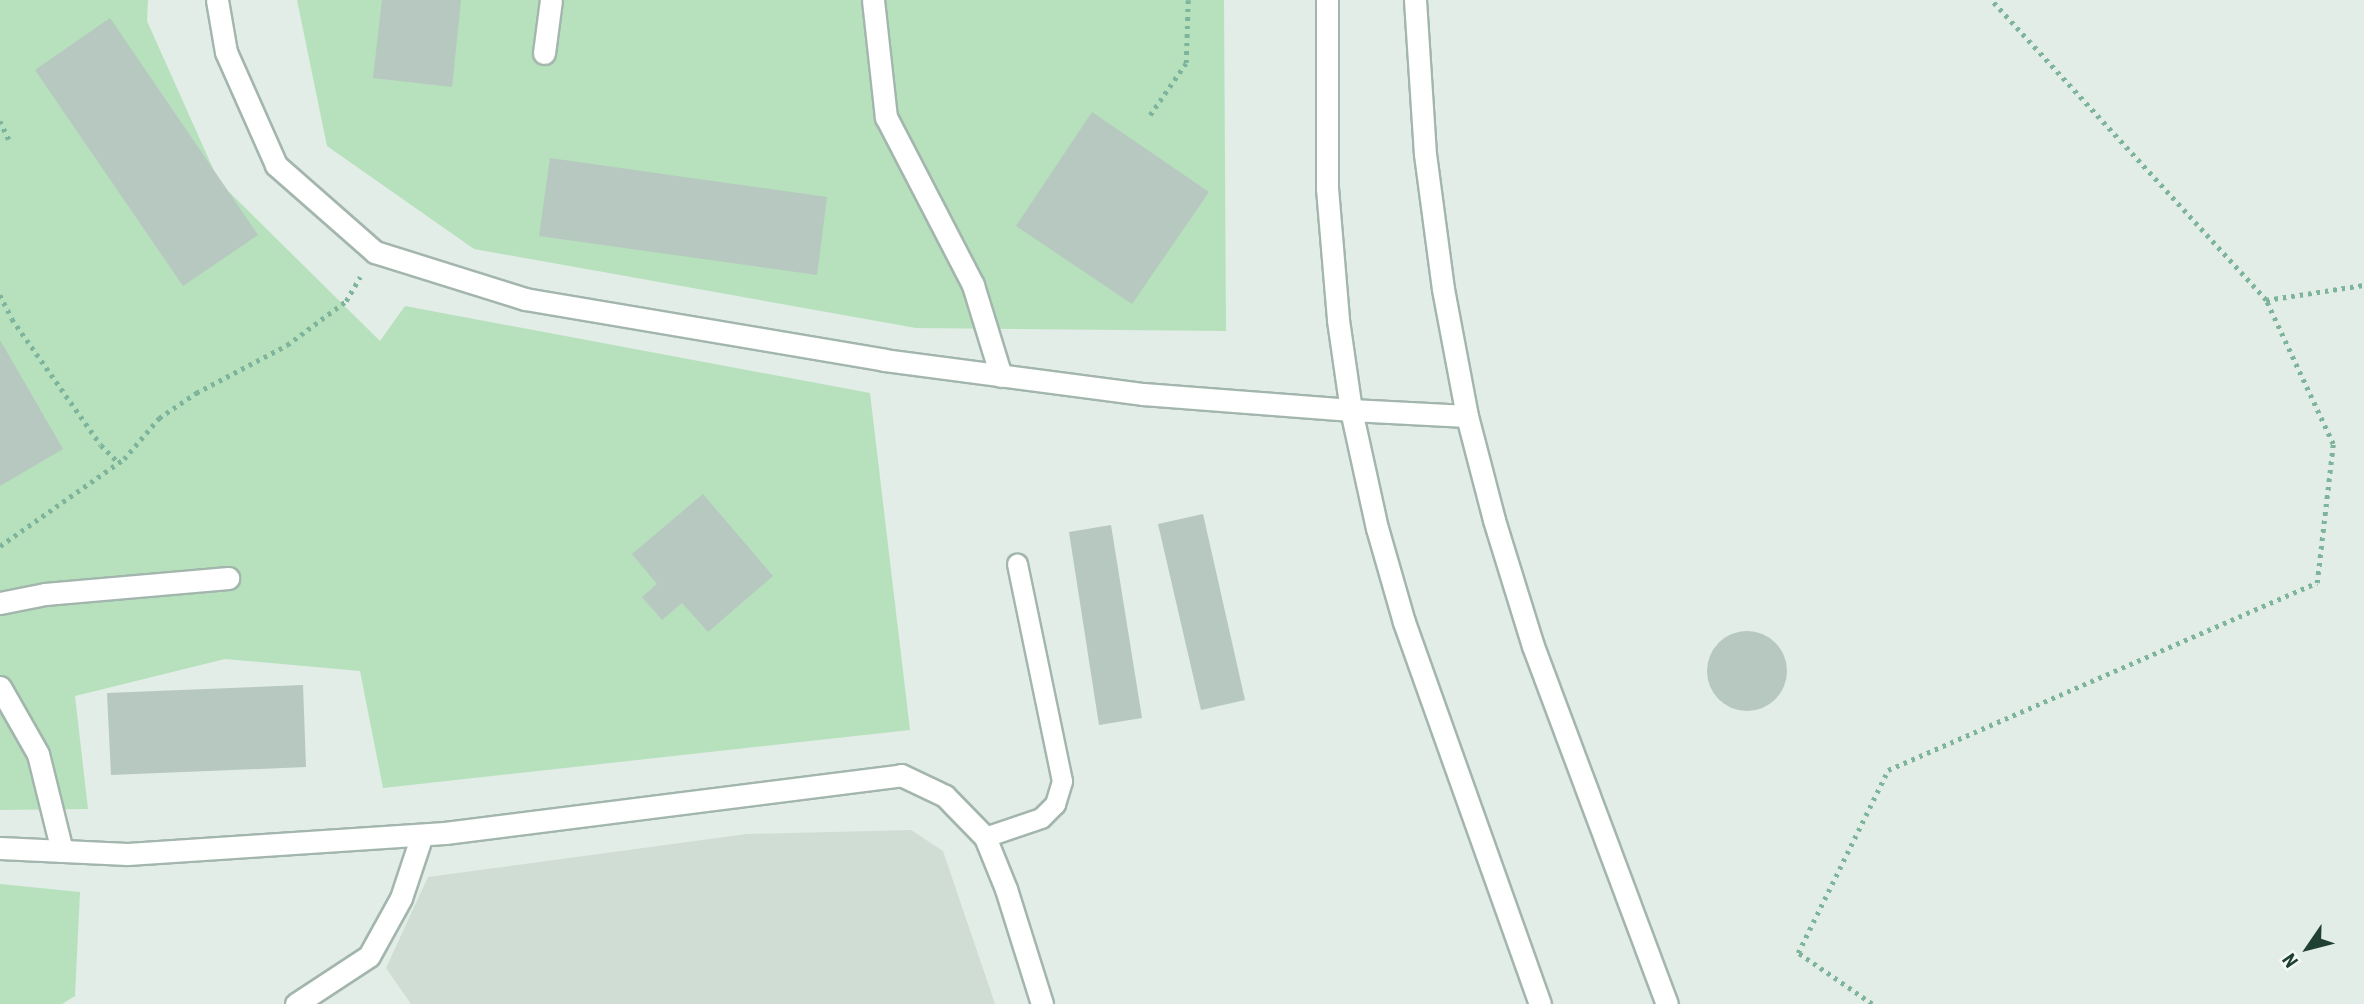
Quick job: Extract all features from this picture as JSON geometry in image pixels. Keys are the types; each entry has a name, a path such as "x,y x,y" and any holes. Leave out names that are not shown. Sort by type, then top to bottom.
{"street":[{"path":"217,0 226,52 276,165 375,252 525,299 884,360 1143,394 1352,411 1467,415"},
{"path":"544,53 551,0"},
{"path":"873,0 886,117 973,285 1001,376"},
{"path":"1327,0 1327,188 1338,320 1352,411 1377,528 1404,622 1540,1004"},
{"path":"1415,0 1425,154 1443,289 1467,415 1494,520 1533,646 1667,1004"},
{"path":"0,603 45,594 228,578"},
{"path":"0,687 38,754 62,851"},
{"path":"0,848 127,854 422,835 901,775 945,796 985,837 1006,889 1042,1004"},
{"path":"296,1004 331,978 369,956 401,898 422,835"}],"lane":[{"path":"985,837 1041,818 1055,804 1062,781 1017,564"}],"path":[{"path":"1150,115 1186,63 1188,0"},
{"path":"1872,1004 1798,953 1888,769 2317,583 2333,444 2266,300 1992,0"},
{"path":"0,121 11,144"},
{"path":"0,546 119,463 168,412 196,393 288,345 346,301 375,252"},
{"path":"2266,300 2364,285"},
{"path":"0,295 12,319 101,445 119,463"}],"shaded area":[{"path":"911,830 943,851 995,1004 411,1004 386,968 428,877 747,834"}],"green space":[{"path":"0,0 148,0 147,21 219,182 380,341 405,306 870,393 910,730 383,788 360,671 225,659 75,696 88,809 0,810"},
{"path":"297,0 1224,0 1226,331 916,328 474,249 327,146"},
{"path":"0,884 80,892 75,996 62,1004 0,1004"}],"building":[{"path":"382,0 461,0 452,87 373,78"},
{"path":"110,18 258,235 183,286 35,70"},
{"path":"1092,112 1209,192 1132,304 1016,226"},
{"path":"550,158 827,197 817,275 539,236"},
{"path":"0,340 63,449 0,486"},
{"path":"703,494 773,576 708,632 682,603 662,620 642,597 657,584 632,554"},
{"path":"1203,514 1245,700 1201,710 1158,524"},
{"path":"1111,525 1142,718 1099,725 1069,532"},
{"path":"1747,631 1762,634 1775,643 1784,656 1787,671 1784,686 1775,699 1762,708 1747,711 1732,708 1719,699 1710,686 1707,671 1710,656 1719,643 1732,634"},
{"path":"303,685 306,767 111,775 107,693"}]}
